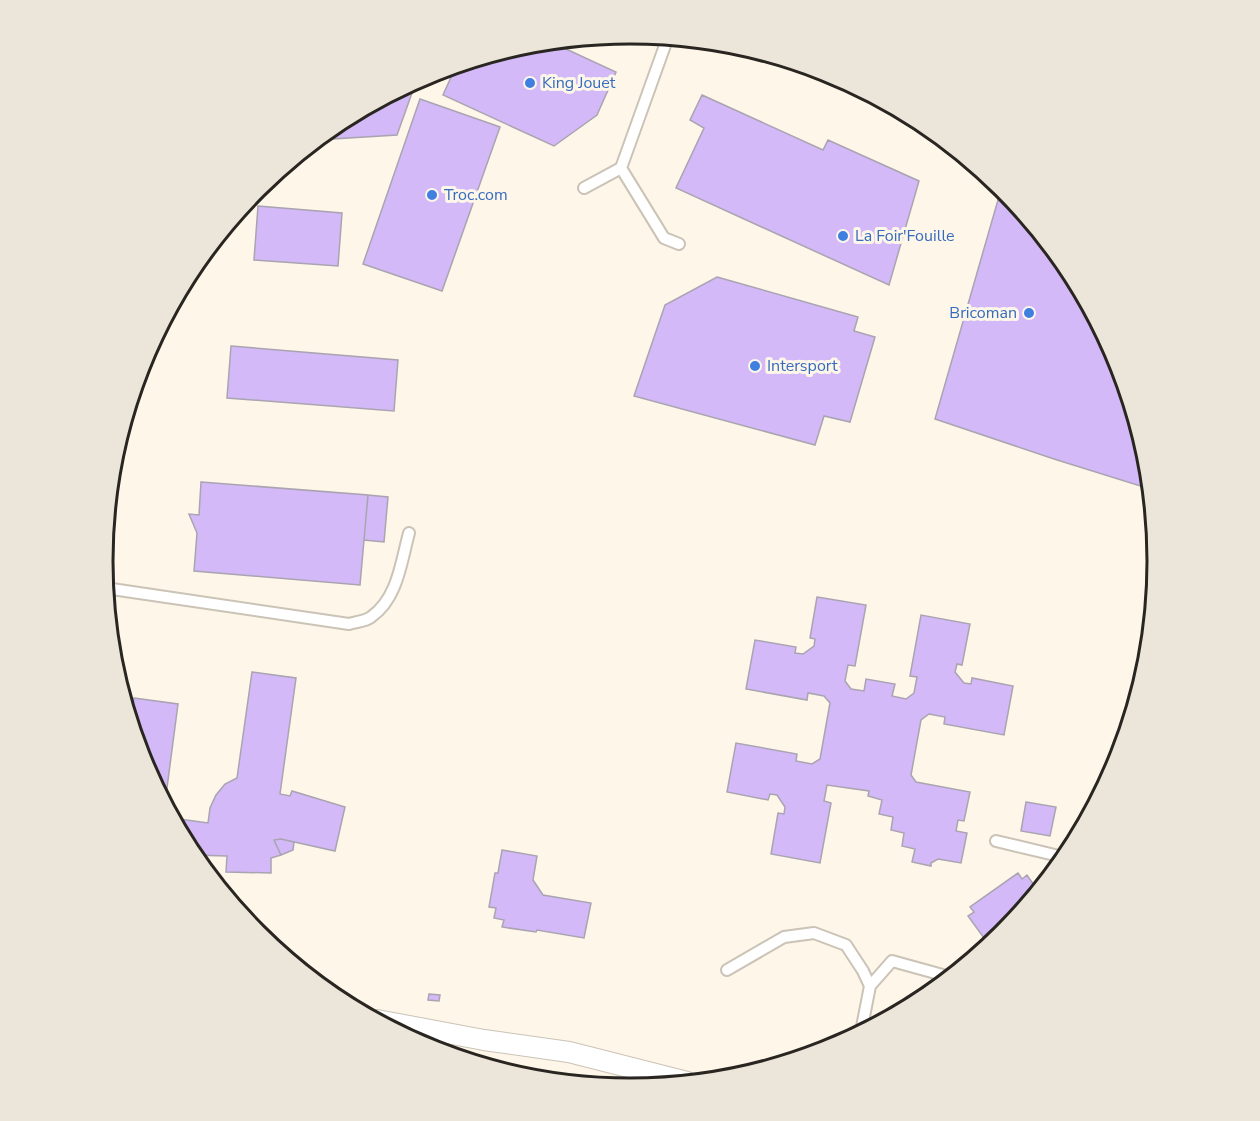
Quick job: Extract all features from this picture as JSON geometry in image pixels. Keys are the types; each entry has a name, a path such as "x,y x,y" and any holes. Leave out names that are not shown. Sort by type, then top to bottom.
{"street":[{"path":"401,1024 484,1040 569,1052 664,1076"}],"lane":[{"path":"585,188 621,168 665,45"},
{"path":"621,168 664,238 679,244"},
{"path":"114,589 349,624 370,618 385,603 396,584 409,533"},
{"path":"996,841 1055,855"},
{"path":"727,970 784,937 814,933 846,945 870,987"},
{"path":"863,1022 870,987 892,961 940,974"}],"building":[{"name":"King Jouet","path":"563,48 616,72 597,115 554,146 443,95 452,76 496,61"},
{"path":"412,92 397,135 331,139 371,113"},
{"name":"La Foir'Fouille","path":"702,95 823,150 828,140 919,181 889,285 676,188 704,128 690,120"},
{"name":"Troc.com","path":"420,99 500,127 442,291 363,264"},
{"name":"Bricoman","path":"999,198 1060,273 1094,332 1120,394 1142,486 935,419"},
{"path":"258,206 342,213 338,266 254,260"},
{"name":"Intersport","path":"717,277 858,317 854,331 875,337 850,422 824,416 815,445 634,396 665,305"},
{"path":"231,346 398,360 394,411 227,398"},
{"path":"201,482 368,495 360,585 194,571 197,533 189,514 199,515"},
{"path":"368,495 388,497 384,542 364,540"},
{"path":"817,597 866,605 855,666 848,665 845,681 851,689 864,691 866,679 895,684 892,696 906,699 914,693 917,677 910,676 921,615 970,624 962,665 957,664 955,672 964,683 971,684 972,678 1013,686 1004,735 944,724 945,717 929,714 921,720 911,775 916,782 970,792 964,821 958,820 956,831 967,833 961,863 938,859 931,863 931,866 912,862 915,849 902,846 904,833 891,830 893,817 879,814 882,800 868,796 869,791 827,785 824,801 831,803 820,863 771,854 778,813 784,814 785,807 777,795 770,794 768,800 727,792 736,743 797,754 796,761 812,764 820,759 830,703 824,696 808,693 807,700 746,689 755,640 796,647 795,653 803,654 814,646 815,639 810,638"},
{"path":"252,672 296,678 280,794 290,796 292,791 345,807 335,851 281,839 274,840 281,855 271,858 271,873 226,872 227,856 205,855 182,819 208,823 210,808 216,795 225,784 237,778"},
{"path":"134,698 178,704 167,790 140,727"},
{"path":"1026,802 1056,807 1050,836 1021,831"},
{"path":"274,840 294,842 293,850 281,855"},
{"path":"502,850 537,856 533,880 543,895 591,903 584,938 502,927 504,920 494,918 496,908 489,907"},
{"path":"1018,873 1022,879 1027,875 1033,884 984,937 968,916 974,912 970,907"},
{"path":"429,994 440,995 439,1001 428,1000"}],"place":[{"name":"King Jouet","path":"530,83"},
{"name":"Troc.com","path":"432,195"},
{"name":"La Foir'Fouille","path":"843,236"},
{"name":"Bricoman","path":"1029,313"},
{"name":"Intersport","path":"755,366"}]}
